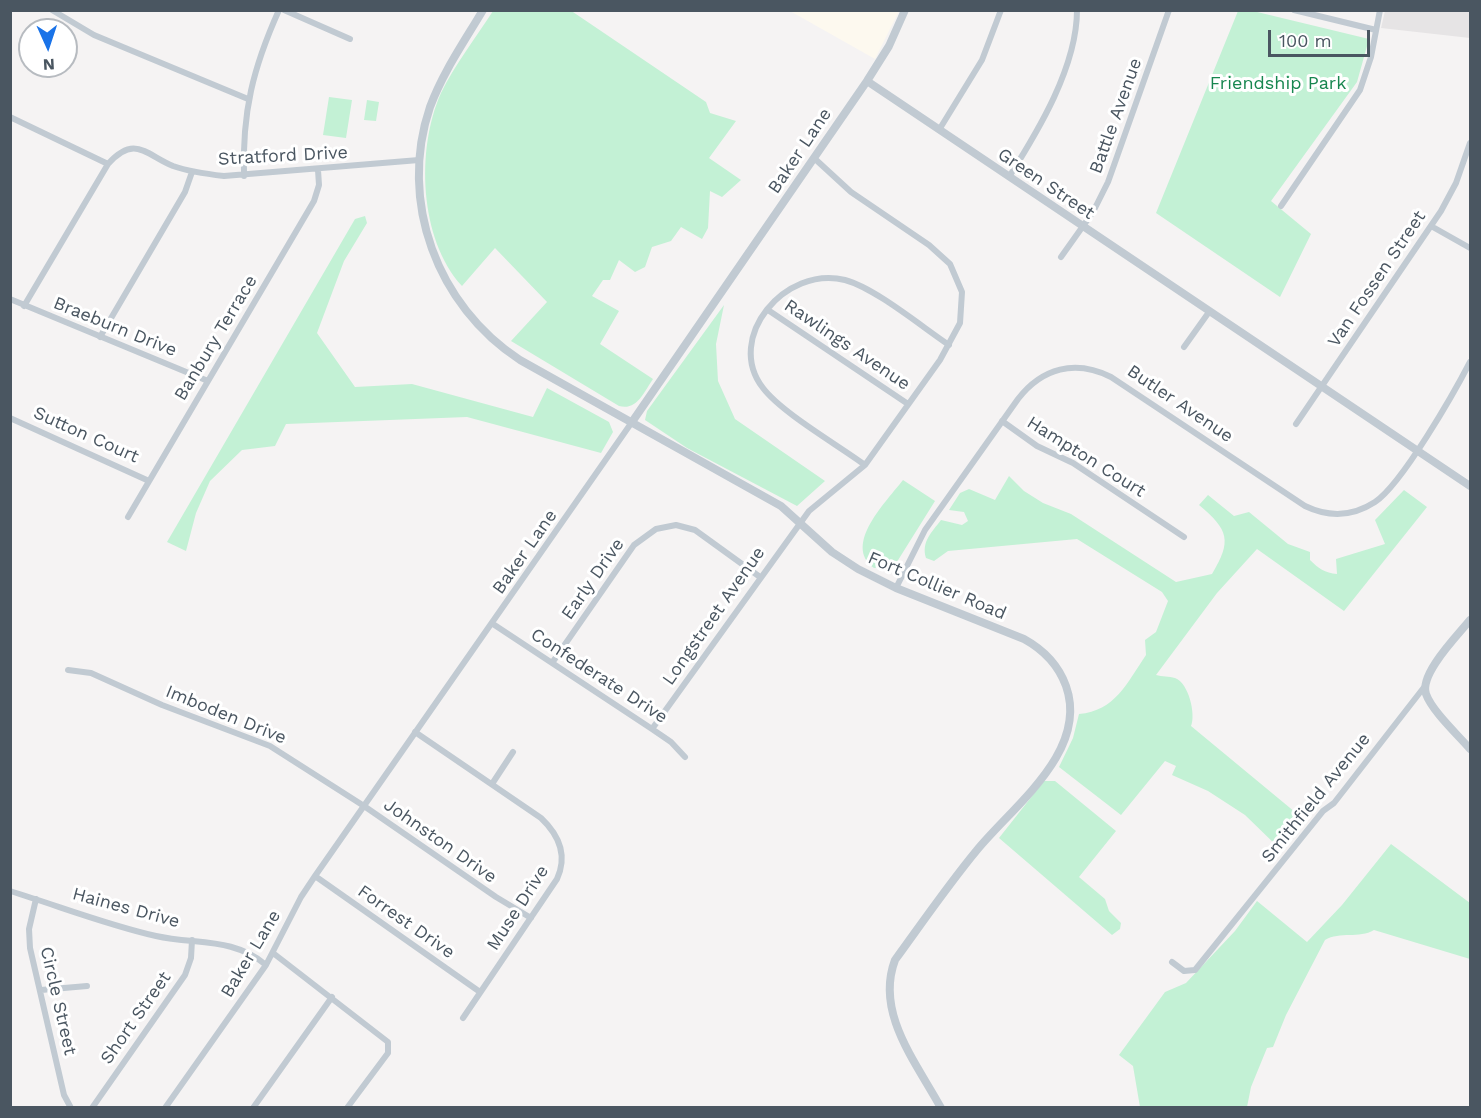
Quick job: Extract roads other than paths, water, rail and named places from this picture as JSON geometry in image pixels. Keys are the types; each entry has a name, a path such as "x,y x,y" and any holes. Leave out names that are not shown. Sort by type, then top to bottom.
{"street":[{"path":"52,10 94,35 248,99"},
{"path":"244,176 243,135 248,99 256,66 279,10"},
{"path":"284,10 350,39"},
{"name":"Fort Collier Road","path":"483,10 439,85 428,116 419,160 421,206 428,240 448,284 471,317 512,355 770,499 801,521 845,562 896,588 1002,629 1034,645 1051,659 1062,676 1070,710 1068,734 1059,753 939,898 895,960 891,970 889,1001 895,1025 941,1107"},
{"name":"Baker Lane","path":"165,1107 266,965 315,876 493,624 867,81 889,46 905,10"},
{"path":"939,130 982,60 1000,10"},
{"path":"1009,177 1053,100 1074,40 1077,10"},
{"name":"Battle Avenue","path":"1061,257 1083,226 1108,182 1169,10"},
{"path":"1294,10 1376,30"},
{"path":"1281,206 1360,90 1380,10"},
{"name":"Green Street","path":"867,81 1470,486"},
{"path":"10,117 108,164"},
{"name":"Van Fossen Street","path":"1296,424 1451,194 1470,143"},
{"name":"Stratford Drive","path":"24,306 108,164 121,152 136,148 192,172 244,176 419,160"},
{"name":"Longstreet Avenue","path":"652,729 801,521 819,501 865,465 949,345 960,323 963,303 959,282 950,264 929,245 851,192 814,158"},
{"name":"Banbury Terrace","path":"128,517 314,201 319,185 318,170"},
{"path":"100,337 185,192 192,172"},
{"path":"1431,226 1470,248"},
{"path":"865,465 776,401 758,381 751,364 751,344 758,324 787,289 804,281 823,278 845,280 863,288 949,345"},
{"name":"Braeburn Drive","path":"10,299 208,381"},
{"name":"Rawlings Avenue","path":"768,310 909,404"},
{"path":"1184,347 1209,312"},
{"name":"Butler Avenue","path":"896,588 925,530 1026,388 1044,375 1064,368 1092,369 1112,377 1305,506 1333,515 1353,513 1375,502 1386,492 1416,450 1470,362"},
{"name":"Sutton Court","path":"10,418 149,481"},
{"name":"Hampton Court","path":"1002,421 1036,446 1072,463 1184,537"},
{"name":"Early Drive","path":"552,663 634,545 656,529 676,525 695,530 760,577"},
{"name":"Smithfield Avenue","path":"1172,962 1184,971 1195,970 1323,811 1334,803 1425,686 1429,673 1470,620"},
{"name":"Confederate Drive","path":"493,624 671,742 686,758"},
{"name":"Imboden Drive","path":"68,670 91,673 162,705 253,738 290,757 364,806"},
{"path":"1425,686 1428,698 1470,749"},
{"name":"Muse Drive","path":"415,732 541,818 554,833 561,846 561,871 463,1018"},
{"path":"492,784 513,752"},
{"name":"Johnston Drive","path":"364,806 496,897 531,918"},
{"name":"Forrest Drive","path":"315,876 480,992"},
{"name":"Haines Drive","path":"10,891 156,936 237,948 266,965"},
{"name":"Circle Street","path":"36,899 30,918 29,940 64,1095 71,1107"},
{"name":"Short Street","path":"92,1107 185,975 191,958 192,940"},
{"path":"273,953 386,1039 389,1045 388,1053 347,1107"},
{"path":"41,990 87,986"},
{"path":"254,1107 332,998"}],"park label":[{"name":"Friendship Park","path":"1278,84"}]}
